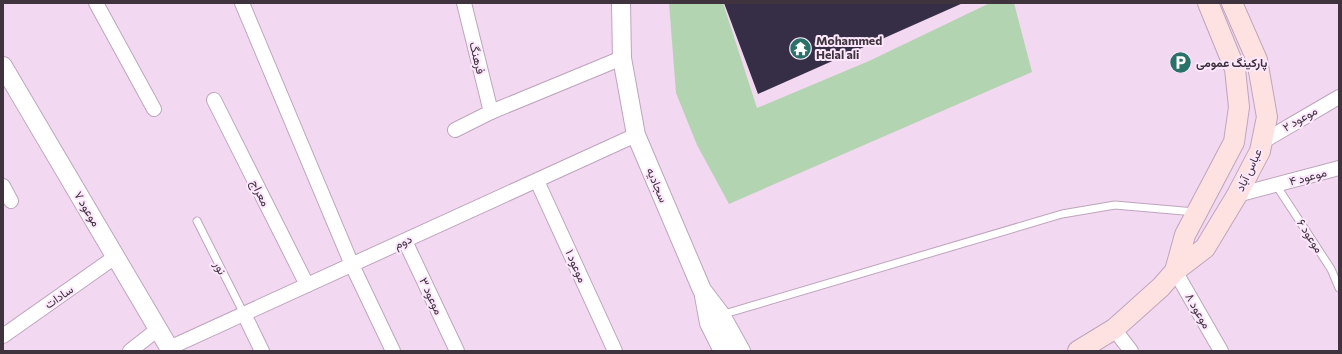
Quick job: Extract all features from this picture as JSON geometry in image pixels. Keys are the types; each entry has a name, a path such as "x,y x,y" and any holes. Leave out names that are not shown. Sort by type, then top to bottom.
{"main road":[{"name":"عباس آباد","path":"1175,271 1185,235 1234,142 1239,107 1235,70 1208,3"},
{"name":"عباس آباد","path":"1078,351 1114,329 1136,311 1175,271 1205,248 1237,195 1260,151 1267,117 1257,60 1232,3"}],"street":[{"path":"96,3 154,109"},
{"path":"242,3 352,265 393,351"},
{"name":"فرهنگ","path":"464,3 491,112"},
{"name":"سجادیه","path":"621,3 622,58 636,135 702,290 721,315 741,351"},
{"path":"455,130 491,112 622,58"},
{"name":"موعود ۷","path":"3,66 170,350"},
{"name":"موعود ۲","path":"1262,142 1339,97"},
{"name":"معراج","path":"214,100 307,286"},
{"name":"دوم","path":"170,350 244,314 636,135"},
{"name":"موعود ۴","path":"1237,195 1339,168"},
{"name":"موعود ۱","path":"537,180 616,351"},
{"path":"3,186 11,200"},
{"name":"موعود ۳","path":"405,241 457,351"},
{"name":"سادات","path":"3,336 115,257"},
{"name":"موعود ۸","path":"1175,271 1221,351"},
{"path":"702,290 710,323 723,351"},
{"path":"244,314 262,351"},
{"path":"130,351 158,328"},
{"path":"1114,329 1131,351"}],"lane":[{"name":"موعود ۶","path":"1276,185 1331,269 1339,288"},
{"path":"721,315 1062,214 1114,205 1197,212"},
{"name":"نور","path":"197,221 244,314"}],"green space":[{"path":"669,3 723,3 757,108 869,61 990,3 1014,3 1032,72 729,204 697,145 676,93"}],"building":[{"name":"Mohammed Helal ali","path":"724,3 963,3 758,94"}],"place":[{"name":"Mohammed Helal ali","path":"801,48"},
{"name":"پارکینگ عمومی","path":"1180,63"}]}
